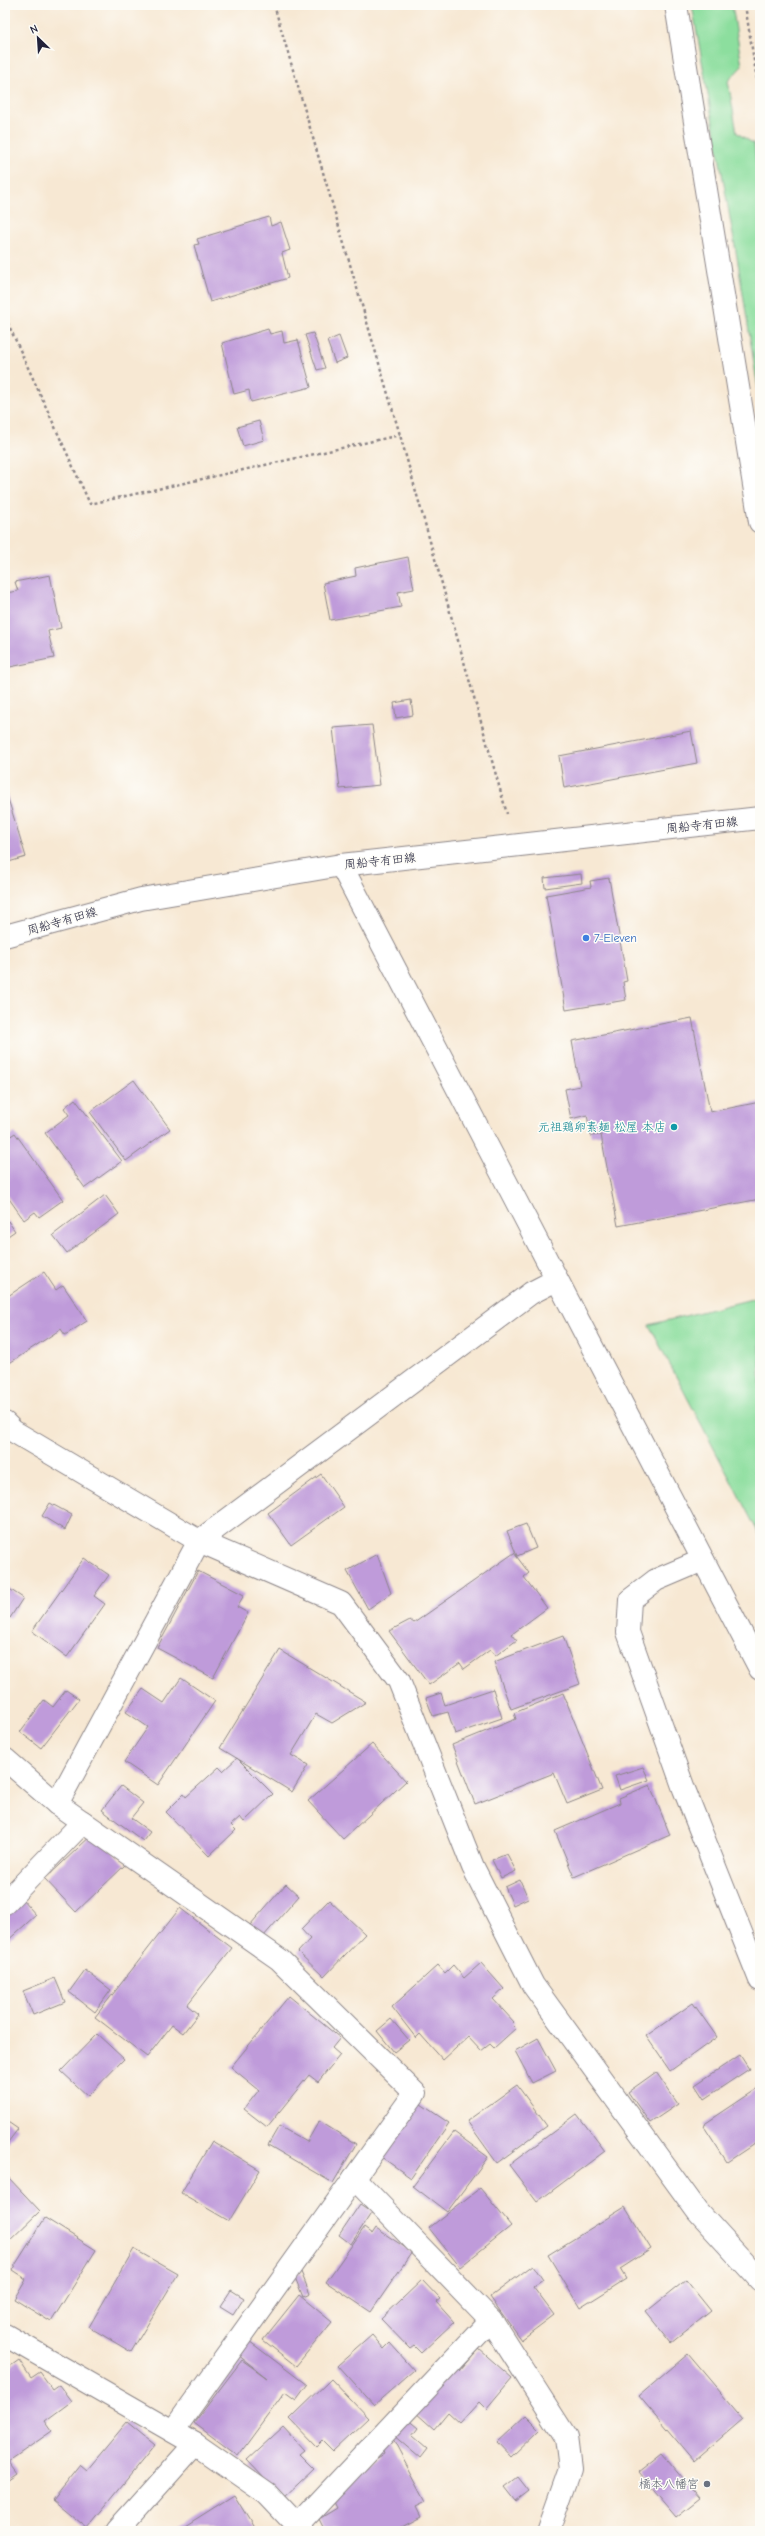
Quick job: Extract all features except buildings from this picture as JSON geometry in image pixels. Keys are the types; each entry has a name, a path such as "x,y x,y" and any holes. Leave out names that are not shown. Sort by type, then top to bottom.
{"street":[{"path":"676,5 760,522"},
{"name":"周船寺有田線","path":"5,936 141,899 341,865 760,818"},
{"path":"341,865 760,1669"},
{"path":"58,1804 198,1541 531,1293 556,1280"},
{"path":"5,1423 13,1431 198,1541 341,1603 399,1681 473,1868 533,1985 698,2212 760,2280"},
{"path":"703,1560 656,1580 630,1600 628,1632 684,1788 760,1980"},
{"path":"5,1759 58,1804 279,1959 415,2093 173,2432"},
{"path":"5,1903 83,1822"},
{"path":"354,2178 491,2320 566,2437 570,2469 548,2531"},
{"path":"5,2335 195,2444 267,2494 300,2528 491,2320"},
{"path":"117,2531 195,2444"}],"path":[{"path":"274,5 400,435 516,846"},
{"path":"745,5 760,98"},
{"path":"5,317 90,504 400,435"}],"green space":[{"path":"692,5 732,5 742,66 728,81 737,133 754,144 760,195 760,401 738,263"},
{"path":"760,1297 760,1536 649,1325"}],"place":[{"name":"7-Eleven","path":"586,938"},
{"name":"元祖鶏卵素麺 松屋 本店","path":"674,1127"},
{"name":"橋本八幡宮","path":"707,2484"}]}
